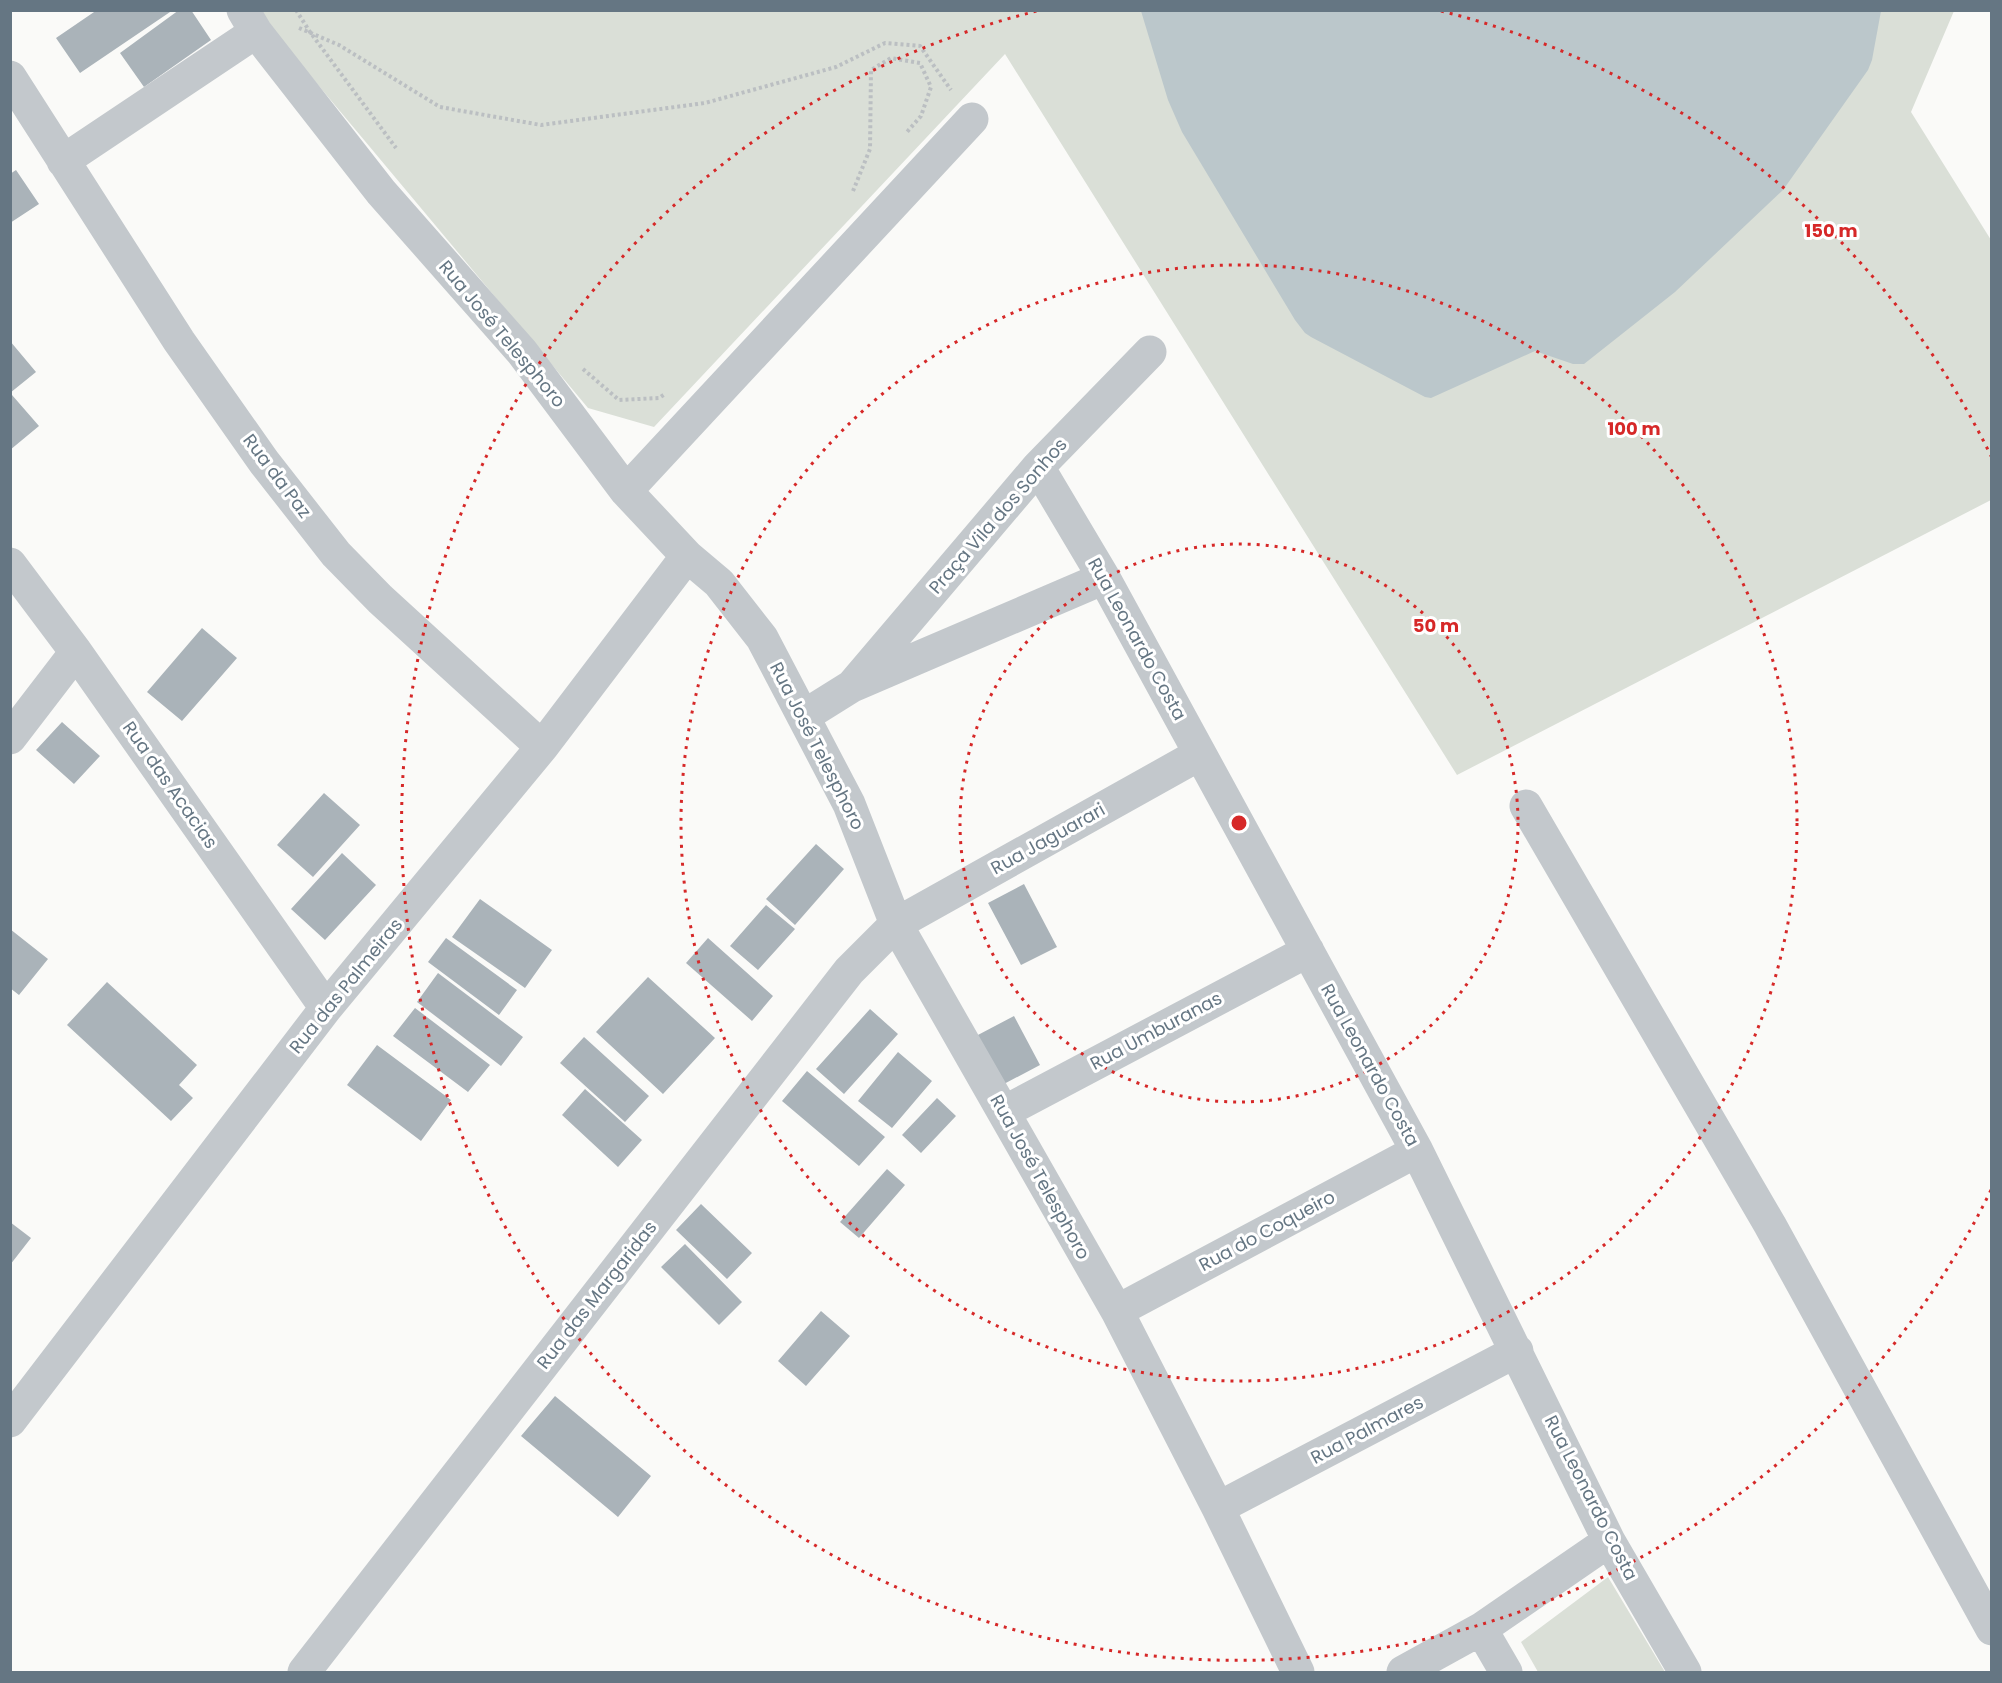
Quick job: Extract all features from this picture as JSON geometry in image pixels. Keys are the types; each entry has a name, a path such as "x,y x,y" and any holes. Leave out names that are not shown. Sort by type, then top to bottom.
{"street":[{"path":"63,161 249,21"},
{"name":"Rua José Telesphoro","path":"249,21 381,192 522,352 626,491 687,556 719,583 762,638 849,804 896,924 1117,1311 1218,1508 1298,1672"},
{"name":"Rua da Paz","path":"10,77 179,340 264,462 336,554 380,599 542,747"},
{"path":"626,491 972,119"},
{"name":"Praça Vila dos Sonhos","path":"852,686 1038,467 1150,352"},
{"name":"Rua Leonardo Costa","path":"1038,467 1104,578 1417,1151 1610,1541 1685,1672"},
{"name":"Rua das Palmeiras","path":"10,1421 326,1008 542,747 687,556"},
{"name":"Rua das Acacias","path":"10,564 76,652 326,1008"},
{"name":"Praça Vila dos Sonhos","path":"804,716 852,686 1104,578"},
{"path":"10,738 76,652"},
{"name":"Rua Jaguarari","path":"896,924 1200,754"},
{"path":"1526,806 1770,1225 1992,1629"},
{"name":"Rua das Margaridas","path":"304,1672 849,970 896,924"},
{"name":"Rua Umburanas","path":"1004,1112 1308,951"},
{"name":"Rua do Coqueiro","path":"1117,1311 1417,1151"},
{"name":"Rua Palmares","path":"1218,1508 1517,1352"},
{"path":"1403,1672 1481,1629 1610,1541"},
{"path":"1481,1629 1506,1672"}],"path":[{"path":"296,10 399,152"},
{"path":"293,25 339,45 440,107 541,125 705,103 836,67 885,43 920,46 972,119"},
{"path":"853,191 870,149 871,70 891,58 920,63 931,87 921,116 900,139"},
{"path":"845,199 861,182"},
{"path":"574,362 619,400 659,398 668,393"}],"shaded area":[{"path":"1141,10 1881,11 1868,70 1783,190 1675,292 1584,364 1573,364 1535,351 1431,398 1425,397 1311,337 1295,320 1182,132 1168,100"},
{"path":"261,11 1954,11 1911,112 1991,240 1991,500 1457,775 1005,54 654,427 588,408 278,37"},
{"path":"1608,1577 1665,1672 1538,1672 1521,1642"}],"building":[{"path":"97,10 173,10 80,73 56,38"},
{"path":"179,10 191,10 211,40 144,87 120,53"},
{"path":"16,170 39,204 10,223 10,174"},
{"path":"10,341 36,372 10,393"},
{"path":"12,395 39,426 10,450 10,397"},
{"path":"202,628 237,658 182,721 147,692"},
{"path":"62,722 100,756 74,784 36,750"},
{"path":"324,793 360,825 313,877 277,845"},
{"path":"816,844 844,869 795,925 766,899"},
{"path":"342,853 376,885 325,940 291,909"},
{"path":"1024,884 1057,947 1021,965 988,903"},
{"path":"480,899 552,950 525,988 452,937"},
{"path":"766,905 795,929 758,970 730,946"},
{"path":"10,929 48,959 19,995 10,988"},
{"path":"446,938 517,990 499,1015 428,962"},
{"path":"708,938 773,996 752,1021 686,963"},
{"path":"438,973 523,1037 501,1066 417,1002"},
{"path":"648,977 715,1038 663,1094 596,1032"},
{"path":"107,982 197,1065 179,1085 193,1098 171,1121 67,1025"},
{"path":"415,1008 490,1065 468,1092 393,1036"},
{"path":"870,1009 898,1034 844,1094 816,1069"},
{"path":"1014,1016 1040,1065 1002,1085 976,1036"},
{"path":"584,1037 649,1096 625,1122 560,1063"},
{"path":"377,1045 451,1100 421,1141 347,1085"},
{"path":"898,1052 932,1081 892,1128 858,1101"},
{"path":"807,1071 885,1137 859,1166 782,1101"},
{"path":"585,1089 642,1140 618,1167 562,1115"},
{"path":"937,1098 956,1116 921,1153 902,1135"},
{"path":"887,1169 905,1185 859,1238 840,1222"},
{"path":"701,1204 752,1253 727,1279 676,1230"},
{"path":"10,1222 31,1238 10,1265"},
{"path":"685,1244 742,1302 719,1325 661,1267"},
{"path":"821,1311 850,1336 806,1386 778,1361"},
{"path":"555,1396 651,1476 618,1517 521,1436"}]}
